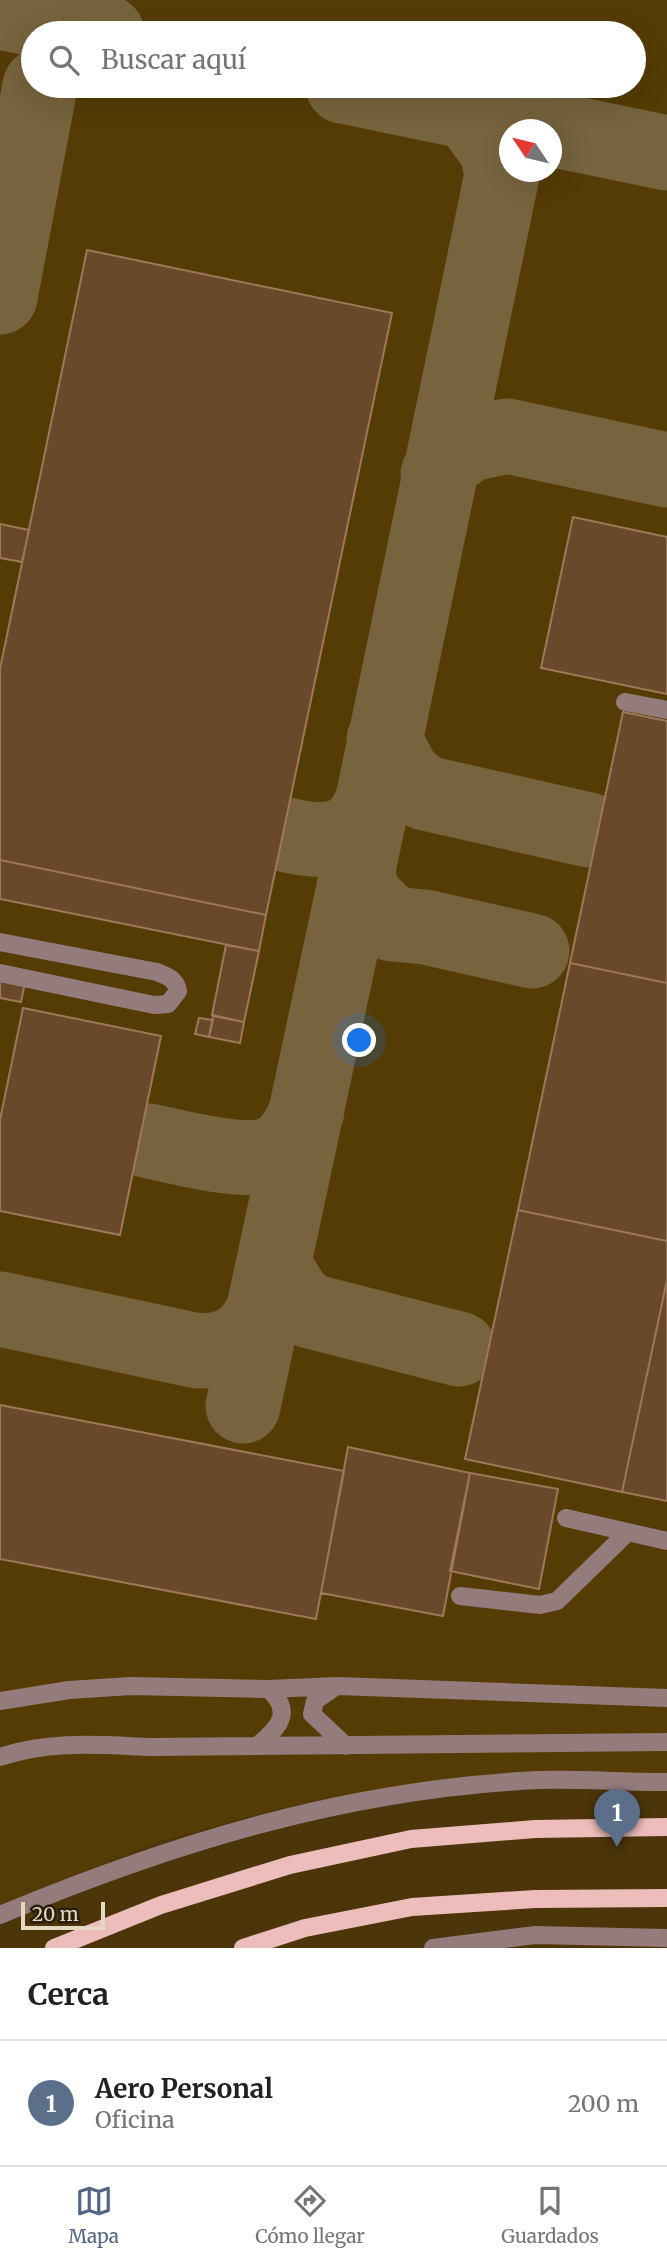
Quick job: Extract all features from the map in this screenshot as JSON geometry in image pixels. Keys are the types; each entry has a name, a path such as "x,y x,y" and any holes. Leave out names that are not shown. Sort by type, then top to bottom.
{"main road":[{"path":"54,1948 161,1905 290,1865 411,1839 535,1829 667,1827"},
{"path":"243,1948 305,1928 412,1907 535,1899 667,1898"}],"street":[{"path":"625,702 667,710"},
{"path":"0,942 156,972 170,977 177,984 178,991 168,1004 154,1004 0,973"},
{"path":"566,1518 667,1541"},
{"path":"460,1596 540,1605 557,1601 628,1532"},
{"path":"0,1701 69,1690 131,1686 268,1689 338,1686 667,1698"},
{"path":"338,1686 315,1701 312,1714 346,1746"},
{"path":"258,1745 275,1729 282,1714 280,1701 268,1689"},
{"path":"0,1757 24,1749 76,1744 152,1747 667,1742"},
{"path":"0,1915 143,1858 289,1814 421,1792 540,1780 667,1782"},
{"path":"433,1948 535,1935 667,1937"}],"shaded area":[{"path":"0,0 667,0 667,1774 420,1783 287,1807 156,1842 0,1907"}],"building":[{"path":"87,250 392,313 266,915 0,860 0,669"},
{"path":"573,517 667,537 667,694 541,668"},
{"path":"0,524 29,530 22,562 0,558"},
{"path":"623,712 667,721 667,983 570,963"},
{"path":"0,860 266,915 259,951 0,899"},
{"path":"226,945 259,951 244,1022 212,1015"},
{"path":"570,963 667,983 667,1241 518,1210"},
{"path":"0,977 25,982 21,1002 0,998"},
{"path":"23,1008 161,1036 120,1235 0,1211 0,1120"},
{"path":"213,1016 244,1022 240,1043 209,1037"},
{"path":"199,1018 213,1020 209,1037 195,1034"},
{"path":"518,1210 667,1241 667,1280 622,1492 465,1459"},
{"path":"667,1280 667,1501 622,1492"},
{"path":"0,1405 344,1471 316,1619 0,1559"},
{"path":"348,1447 470,1473 443,1616 321,1593"},
{"path":"470,1473 558,1489 539,1589 450,1571"}],"taxiway":[{"path":"0,12 46,21"},
{"path":"0,297 38,98"},
{"path":"401,98 667,153"},
{"path":"243,1406 373,799 502,175 497,150 471,114"},
{"path":"438,474 447,460 470,444 507,436 667,470"},
{"path":"384,739 404,777 425,793 589,830"},
{"path":"287,835 315,839 339,837 359,824 373,799"},
{"path":"358,861 359,883 366,899 392,924 425,927 532,951"},
{"path":"149,1141 212,1154 261,1156 274,1153 285,1145 298,1129 307,1111"},
{"path":"274,1266 294,1298 310,1311 459,1349"},
{"path":"0,1309 198,1351 221,1348 240,1341 254,1327 265,1306"}],"place":[{"name":"Aero Personal","path":"617,1847"}]}
